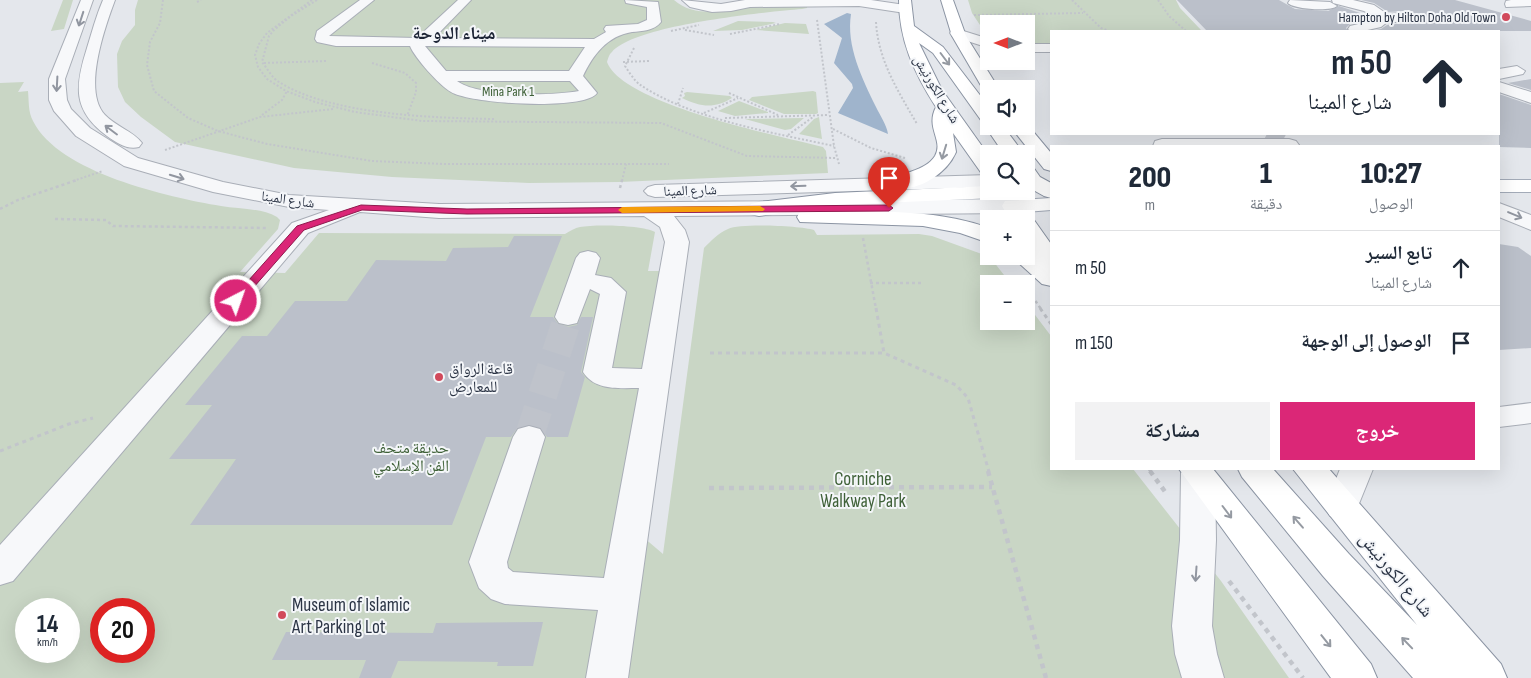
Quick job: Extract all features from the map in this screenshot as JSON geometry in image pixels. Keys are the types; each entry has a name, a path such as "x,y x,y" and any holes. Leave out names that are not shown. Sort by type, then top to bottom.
{"main road":[{"path":"947,0 950,16 957,33 986,80"},
{"name":"شارع الكورنيش","path":"905,5 908,28 918,59 945,106 980,157"},
{"path":"908,28 938,50 980,107"},
{"path":"902,183 931,171 944,155 946,142 939,121 945,106"},
{"path":"1026,135 1050,164"},
{"path":"1033,143 1050,149"},
{"path":"1500,172 1531,172"},
{"path":"1500,186 1531,186"},
{"path":"1500,196 1531,196"},
{"path":"759,209 827,218 933,220 964,226 980,232"},
{"path":"1035,238 1050,260"},
{"path":"1033,265 1050,278"},
{"path":"1255,470 1336,565 1440,678"},
{"name":"شارع الكورنيش","path":"1311,470 1486,678"},
{"path":"1196,471 1356,678"}],"street":[{"name":"شارع المينا","path":"87,0 74,39 60,68 56,89 63,111 82,132 131,162 295,215 361,208 439,211 649,210 678,200 902,183 980,188"},
{"path":"106,6 124,0"},
{"path":"368,0 322,34 322,38 336,42 596,43"},
{"path":"465,0 417,47 457,89 480,96 586,95 589,93 575,76"},
{"path":"575,76 582,60 596,43 613,33 647,26 655,20 653,5 632,0"},
{"path":"688,0 699,5 717,7 753,1 869,2 905,5"},
{"path":"1511,4 1531,2"},
{"name":"شارع المينا","path":"106,6 86,74 86,99 95,115 107,128 153,154 206,170 259,182 330,190 453,194 619,192 678,200 723,210 980,195"},
{"path":"1298,7 1379,21 1407,18"},
{"path":"1341,15 1369,8 1381,16 1379,21"},
{"path":"1379,21 1398,30"},
{"path":"437,28 456,28"},
{"path":"571,29 628,29"},
{"path":"957,33 980,41"},
{"path":"1035,48 1050,48"},
{"path":"972,60 980,56"},
{"path":"427,59 446,59"},
{"path":"563,60 582,60"},
{"path":"1500,74 1518,71"},
{"path":"443,76 575,76"},
{"path":"1500,87 1531,98"},
{"path":"1162,145 1288,144"},
{"path":"0,570 134,417 295,215 361,208"},
{"path":"1500,209 1531,223"},
{"path":"608,678 678,242 676,232 670,224 649,210"},
{"path":"678,242 694,223 723,210"},
{"path":"568,317 584,269 613,292 597,372 607,378 656,379"},
{"path":"1500,417 1531,413"},
{"path":"529,437 488,562 492,577 505,588 622,595"},
{"path":"1342,507 1356,470"},
{"path":"1196,471 1198,540 1192,626 1196,654 1204,678"}],"path":[{"path":"163,0 160,24 150,42 147,64 154,91 188,118 218,132 267,144 372,161 444,164 669,164"},
{"path":"197,2 201,0"},
{"path":"317,0 273,31 263,50 264,63 273,76 282,83 308,95 345,106 406,116 570,119"},
{"path":"1072,0 1101,28 1106,30"},
{"path":"1158,0 1168,16 1185,30"},
{"path":"806,1 807,3 814,4 829,115 834,146 840,167"},
{"path":"869,2 869,6 876,13 876,37 879,47 894,84 917,125"},
{"path":"971,15 1084,13"},
{"path":"730,34 786,22"},
{"path":"671,32 706,24"},
{"path":"679,29 714,35"},
{"path":"637,45 628,53 623,62 625,72 634,81 678,104 721,118 834,146"},
{"path":"264,63 332,61"},
{"path":"623,62 649,61"},
{"path":"368,62 405,73 416,83 416,92 406,116"},
{"path":"678,104 683,88"},
{"path":"260,117 273,108 287,91"},
{"path":"729,93 781,116"},
{"path":"704,112 739,98"},
{"path":"153,154 260,117 337,109"},
{"path":"721,118 829,115"},
{"path":"787,135 815,116"},
{"path":"832,130 870,148 913,159"},
{"path":"0,209 18,200 131,162"},
{"path":"619,192 626,164"},
{"path":"55,219 106,220 113,226 295,215"},
{"path":"862,233 884,353"},
{"path":"870,283 921,283"},
{"path":"1035,300 1050,322"},
{"path":"710,353 884,353 956,385 964,391 968,398 1046,678"},
{"path":"0,451 20,445 71,423 103,417 134,417"},
{"path":"709,488 992,487"},
{"path":"1227,579 1303,678"}],"green space":[{"path":"63,0 73,0 64,29 51,31"},
{"name":"Mina Park 1","path":"138,0 674,0 683,6 705,12 718,12 764,5 807,5 807,8 802,9 731,17 672,27 646,34 625,43 611,53 607,62 619,77 641,91 670,104 739,126 823,147 826,151 828,173 619,182 529,183 392,177 294,168 175,142 141,117 125,102 118,87 117,54 122,41 135,25 135,10"},
{"path":"968,0 1176,0 1180,8 1201,30 1050,30 1050,45 1035,45 1035,15 980,15 980,25 972,13"},
{"path":"738,21 776,23 742,30 713,31"},
{"path":"785,23 806,24 809,34 756,30"},
{"name":"حديقة متحف الفن الإسلامي","path":"24,82 18,92 28,91 31,118 46,139 66,155 90,168 117,180 145,189 199,202 257,210 277,217 280,220 278,229 240,272 285,273 319,233 565,234 580,227 607,225 641,228 655,232 648,271 685,271 643,537 663,554 704,248 715,237 728,229 745,226 784,226 814,230 817,235 919,234 932,236 980,253 980,265 996,265 1004,275 980,275 980,330 1035,330 1035,315 1050,335 1050,470 1134,470 1221,581 1289,678 0,678 0,83"},
{"path":"816,92 818,113 816,114 784,114 749,100 752,97"},
{"path":"684,93 730,96 732,98 719,104 701,105 682,98 685,96"},
{"path":"739,101 768,113 735,116 718,111"},
{"path":"819,117 822,139 799,134 814,119"},
{"path":"804,118 791,129 785,130 745,119"}],"water":[{"path":"847,13 851,14 851,38 856,62 888,134 838,113 853,88 852,84 834,63 842,38 824,24"}],"building":[{"path":"1177,0 1279,0 1295,9 1328,11 1339,6 1372,17 1350,24 1346,28 1347,30 1206,30"},
{"path":"1361,0 1455,0 1531,21 1531,31 1376,30 1387,25 1412,22 1416,17 1407,11 1388,12 1374,3"},
{"path":"1531,79 1531,90 1508,83"},
{"path":"1500,94 1531,105 1531,148 1500,147"},
{"name":"قاعة الرواق للمعارض","path":"514,236 562,236 530,317 553,317 559,325 568,327 577,325 581,317 593,317 581,372 585,377 568,437 547,437 540,427 529,424 518,427 511,437 486,437 452,525 190,525 236,459 169,459 212,405 185,405 242,336 267,336 295,301 347,301 376,260 446,261 453,248 508,247"},
{"path":"1500,244 1518,247 1531,256 1531,348 1500,350"},
{"path":"543,622 533,666 497,666 498,662 398,661 391,678 359,678 366,660 272,660 286,632 433,633 436,623"}],"tunnel":[{"path":"1269,135 1282,142"},
{"path":"529,437 568,317"}],"slow traffic":[{"path":"622,210 760,209"}],"place":[{"name":"Hampton by Hilton Doha Old Town","path":"1506,17"},
{"name":"قاعة الرواق للمعارض","path":"439,377"},
{"name":"Museum of Islamic Art Parking Lot","path":"282,615"}],"district":[{"name":"ميناء الدوحة","path":"454,33"}],"route":[{"path":"236,301 300,228 361,208 467,212 889,208"}],"park label":[{"name":"Corniche Walkway Park","path":"863,489"}]}
